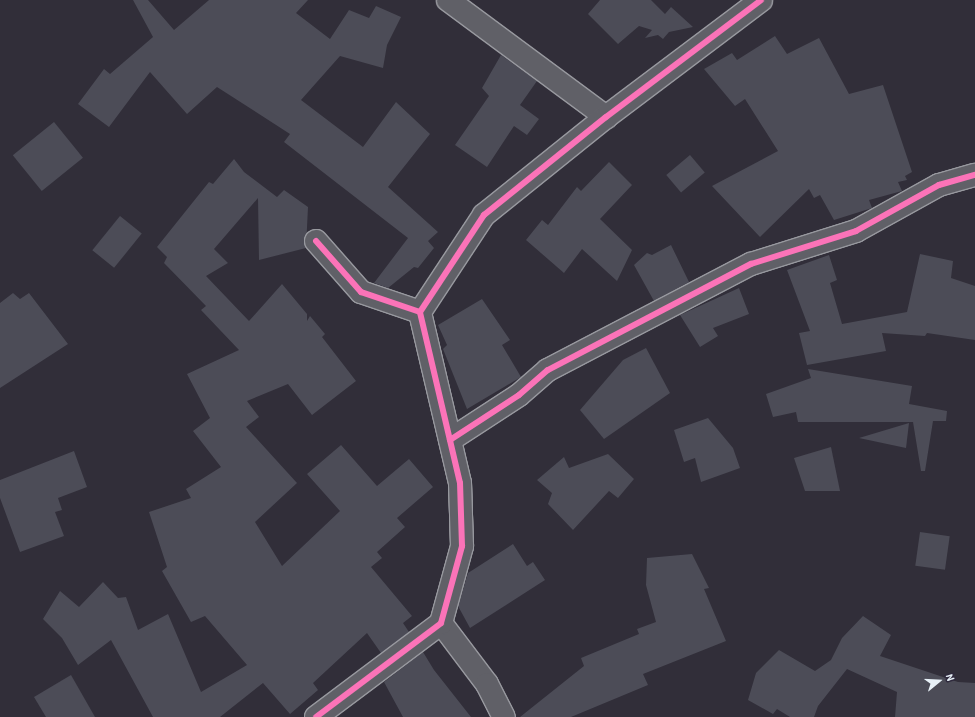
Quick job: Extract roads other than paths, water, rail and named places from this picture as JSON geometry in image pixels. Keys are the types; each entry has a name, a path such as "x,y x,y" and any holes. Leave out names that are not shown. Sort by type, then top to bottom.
{"street":[{"path":"448,0 606,117"},
{"path":"316,717 441,623 462,546 460,483 420,312 484,216 606,117 761,0"},
{"path":"450,440 519,395 548,370 751,264 856,231 938,185 975,175"},
{"path":"316,241 361,292 420,312"},
{"path":"441,623 487,684 504,717"}]}
